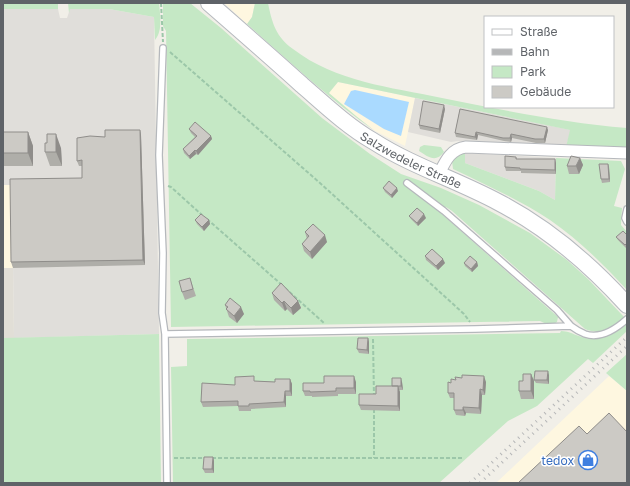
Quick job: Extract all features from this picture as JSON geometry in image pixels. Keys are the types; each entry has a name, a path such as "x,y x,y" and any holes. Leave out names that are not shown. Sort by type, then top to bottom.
{"main road":[{"name":"Salzwedeler Straße","path":"209,3 344,121 371,141 497,201 546,230 587,263 625,303"}],"street":[{"path":"439,174 444,163 454,150 466,147 627,153"}],"lane":[{"path":"163,48 159,155 163,253 162,313 165,334 166,483"},
{"path":"407,183 444,211 558,310 571,326 580,332 587,335 600,334 614,329 627,319"},
{"path":"627,209 627,222"},
{"path":"165,334 571,326"}],"path":[{"path":"161,3 163,48 171,52 196,74 464,314 475,329"},
{"path":"161,183 171,187 323,321 330,331"},
{"path":"373,331 374,458"},
{"path":"166,458 462,458"}],"shaded area":[{"path":"224,3 255,3 252,17 247,24"},
{"path":"3,9 58,9 60,18 67,18 70,9 109,9 154,17 159,334 14,338 12,185 3,185"},
{"path":"338,82 415,98 405,146 375,131 328,93"},
{"path":"415,98 571,130 566,147 458,141 451,142 408,132"},
{"path":"465,153 556,158 555,200 539,191 465,163"},
{"path":"12,184 13,268 3,268 3,185"},
{"path":"3,268 13,268 14,338 3,338"},
{"path":"609,376 627,391 627,483 496,483"}],"green space":[{"path":"3,3 58,3 58,9 3,9"},
{"path":"68,3 159,3 160,27 158,36 155,40 154,17 109,9 70,9 69,13"},
{"path":"163,3 190,3 221,28 322,118 370,154 401,174 441,188 479,205 530,233 567,260 588,279 625,318 606,330 596,332 585,329 452,211 446,207 442,207 418,187 415,187 417,192 558,317 557,322 551,324 546,324 540,321 171,327 166,31 163,26"},
{"path":"255,3 268,3 271,17 282,40 310,60 345,76 364,82 484,106 484,108 493,108 534,116 627,128 627,149 566,147 570,130 338,82 329,93 375,131 325,93 247,24 252,17"},
{"path":"424,145 441,147 444,152 435,158 429,157 419,151 420,147"},
{"path":"465,151 465,163 539,191 555,200 556,158 621,161 625,169 614,206 622,208 621,225 627,232 627,290 590,253 550,220 515,199 453,169 452,161 455,155"},
{"path":"627,323 627,331 593,363 588,359 537,406 508,421 439,483 173,483 171,367 187,366 187,339 560,333 561,331 592,339 611,334"},
{"path":"159,334 161,483 3,483 3,338"},
{"path":"627,354 627,391 606,373"}],"water":[{"path":"355,90 409,102 401,136 384,129 344,104 351,91"}],"building":[{"path":"423,101 444,105 439,129 419,125"},
{"path":"460,109 547,127 544,139 535,139 511,134 510,138 503,138 476,132 475,137 455,133"},
{"path":"195,122 211,136 189,156 183,149 197,136 189,129"},
{"path":"105,130 140,130 143,260 11,262 10,179 82,178 82,160 77,161 77,138 90,136 105,137"},
{"path":"3,132 28,132 28,153 3,153"},
{"path":"47,134 56,134 56,152 45,152"},
{"path":"505,156 516,157 516,159 555,159 555,170 505,167"},
{"path":"571,156 580,158 576,166 567,166"},
{"path":"599,164 608,164 609,179 601,179"},
{"path":"389,181 397,188 391,195 383,188"},
{"path":"417,208 424,214 417,223 409,216"},
{"path":"201,214 209,220 202,227 195,220"},
{"path":"313,224 325,235 310,252 302,244 309,236 305,232"},
{"path":"623,231 627,235 627,243 625,245 616,237"},
{"path":"432,249 443,259 436,266 425,256"},
{"path":"470,256 477,262 471,269 464,263"},
{"path":"190,278 193,289 182,292 179,281"},
{"path":"281,283 298,301 291,308 284,301 282,303 272,293"},
{"path":"230,298 241,307 234,316 226,309 228,307 225,305"},
{"path":"358,338 368,338 367,350 357,349"},
{"path":"535,371 548,371 547,380 534,380"},
{"path":"523,374 531,374 531,391 519,391 519,381 523,381"},
{"path":"462,375 484,376 483,390 480,389 479,408 463,407 463,410 454,410 454,393 448,393 448,382 451,383 451,379 456,380 455,377 462,378"},
{"path":"254,376 254,381 275,382 275,379 290,379 290,391 285,391 284,402 238,406 238,401 201,402 202,383 235,385 235,377"},
{"path":"324,376 354,376 354,388 336,388 336,391 303,391 303,383 324,383"},
{"path":"392,378 401,378 401,386 392,386"},
{"path":"376,386 398,386 398,406 359,405 359,394 376,394"},
{"name":"tedox","path":"609,413 627,432 627,483 518,483 579,426 587,434"},
{"path":"204,457 213,457 212,469 203,469"}],"railway":[{"path":"470,483 627,337"},
{"path":"480,483 627,346"}],"place":[{"name":"tedox","path":"588,460"}]}
